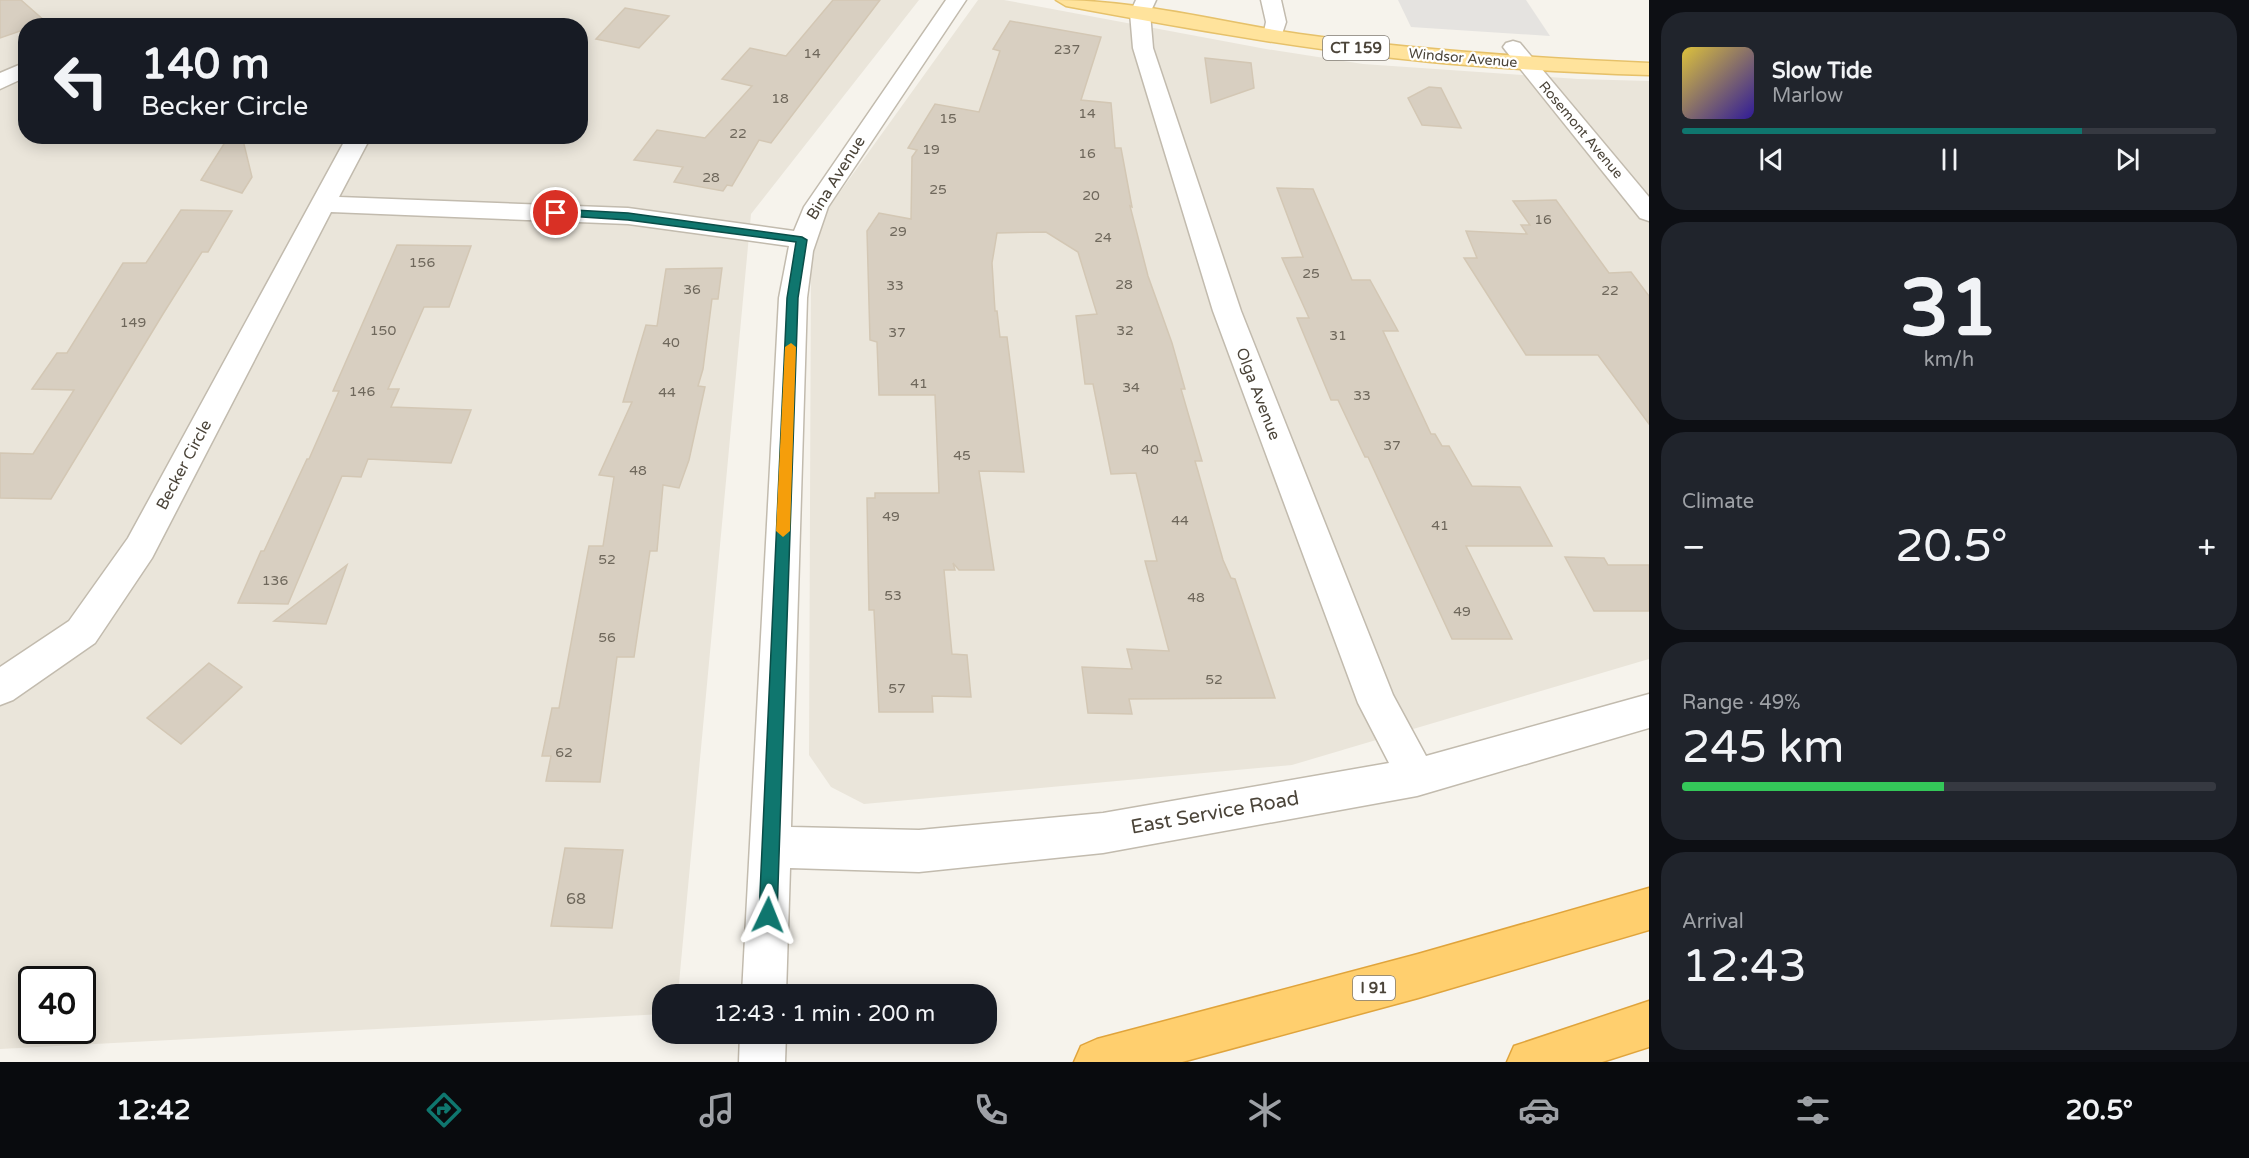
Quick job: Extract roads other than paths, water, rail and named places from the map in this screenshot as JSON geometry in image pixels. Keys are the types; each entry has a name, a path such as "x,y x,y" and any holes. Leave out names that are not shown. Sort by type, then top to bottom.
{"highway":[{"name":"I 91","path":"1097,1062 1418,976 1649,909"},
{"path":"1530,1062 1649,1024"}],"main road":[{"name":"Windsor Avenue","path":"1066,0 1145,4 1416,55 1649,53"},
{"name":"Windsor Avenue","path":"1519,55 1649,69"}],"street":[{"name":"Bina Avenue","path":"765,984 793,298 802,240 816,207 831,182 956,0"},
{"path":"1271,0 1275,29"},
{"name":"Olga Avenue","path":"1145,4 1143,48 1227,311 1377,703 1417,777"},
{"name":"Rosemont Avenue","path":"1519,55 1649,213"},
{"path":"0,82 18,72"},
{"name":"Becker Circle","path":"0,688 82,632 140,548 355,144"},
{"path":"322,204 628,216 802,240"},
{"name":"East Service Road","path":"770,847 919,851 1103,833 1417,777 1649,711"},
{"path":"762,1062 763,1044"}]}
